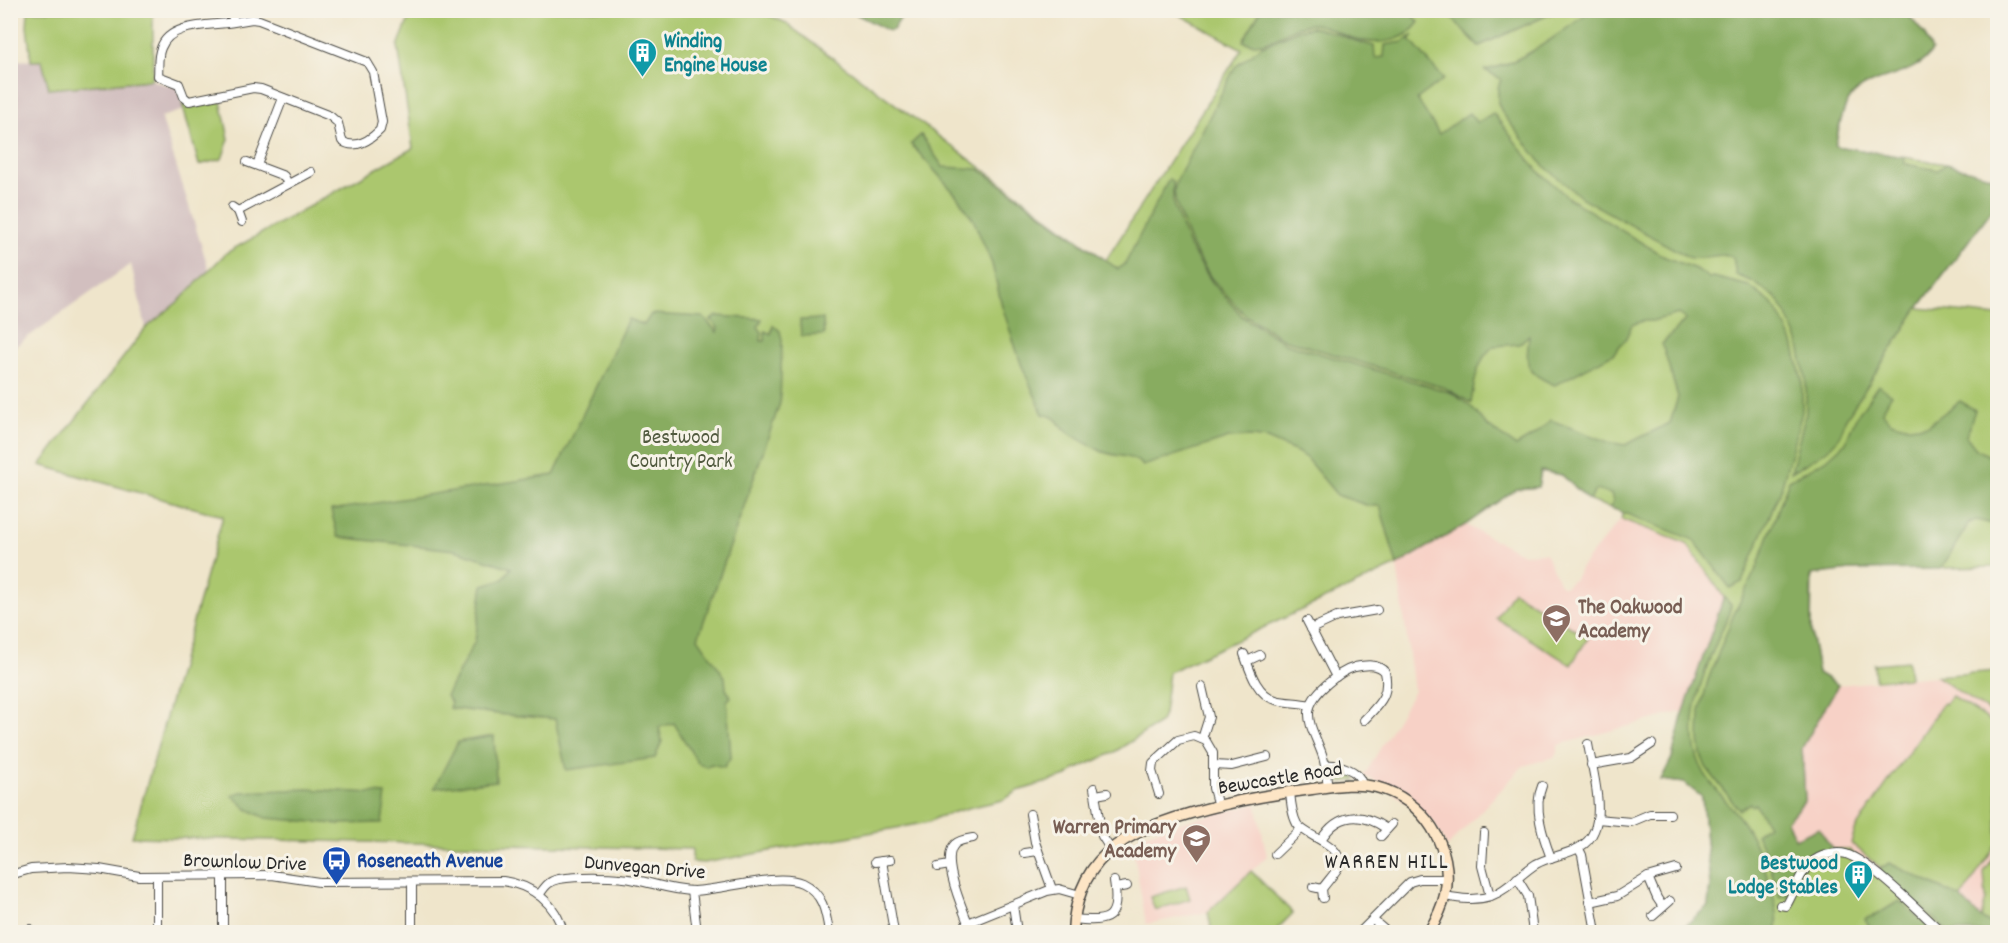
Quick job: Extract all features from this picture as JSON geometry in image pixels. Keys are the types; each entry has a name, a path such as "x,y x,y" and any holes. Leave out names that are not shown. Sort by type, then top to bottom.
{"street":[{"path":"231,10 234,22"},
{"path":"259,20 367,62 373,72 382,126 377,134 356,145 350,145 342,141 335,119 283,98 257,88 189,101 184,97 179,84 158,76 161,47 171,34 191,27 259,20"},
{"path":"257,165 283,98"},
{"path":"247,162 284,176 288,184"},
{"path":"242,222 235,209 311,172"},
{"path":"1336,677 1309,625 1371,608"},
{"path":"1260,655 1245,658 1260,690 1265,695 1276,700 1310,705"},
{"path":"1328,787 1325,765 1310,727 1310,705 1317,692 1336,677 1356,667 1385,666 1385,696 1368,719"},
{"path":"1200,693 1209,722 1202,739"},
{"path":"1155,790 1149,761 1178,740 1190,736 1202,739 1212,748 1213,788 1218,807"},
{"path":"1445,896 1470,899 1490,896 1502,890 1536,864 1579,849 1593,834 1598,819 1588,744"},
{"path":"1592,765 1631,758 1646,745"},
{"path":"1214,765 1232,766 1263,760"},
{"path":"1325,765 1336,765 1357,774 1362,784"},
{"name":"Bewcastle Road","path":"1073,933 1073,920 1080,895 1092,871 1111,850 1149,827 1218,807 1290,792 1362,784 1381,788 1403,799 1428,820 1444,853 1447,879 1445,896 1429,933"},
{"path":"1538,790 1541,819 1551,858"},
{"path":"1107,793 1095,792 1102,836 1111,850"},
{"path":"1290,792 1294,817 1301,829 1321,840 1335,852 1339,864 1323,894 1313,888"},
{"path":"1598,819 1631,822 1665,810"},
{"path":"1321,840 1335,823 1352,818 1369,819 1389,826 1381,836"},
{"path":"1028,819 1052,889"},
{"path":"1277,848 1301,829"},
{"path":"1485,840 1482,866 1490,896"},
{"path":"968,842 959,841 951,848 949,856 954,883 968,923"},
{"path":"1579,849 1596,933"},
{"path":"1024,853 1038,850"},
{"path":"1780,905 1786,906 1801,875 1813,861 1827,855 1843,854 1868,867 1942,933"},
{"path":"882,861 894,933"},
{"path":"1339,864 1349,867"},
{"path":"938,867 950,865"},
{"name":"Brownlow Drive","path":"10,875 31,869 68,867 99,869 127,875 272,875 319,882 503,881 521,885 539,896 555,913 562,933"},
{"path":"1590,902 1617,896 1670,867"},
{"path":"223,875 223,933"},
{"path":"157,876 157,933"},
{"path":"1648,877 1657,898 1667,904 1653,916"},
{"name":"Dunvegan Drive","path":"539,896 550,881 565,878 627,879 669,889 692,891 781,879 797,881 810,887 819,896 826,912 829,933"},
{"path":"1517,878 1528,896 1533,933"},
{"path":"1358,931 1373,920 1410,882 1420,879 1447,879"},
{"path":"412,882 412,933"},
{"path":"1073,920 1096,920 1110,916 1115,911 1117,902 1115,884 1127,886"},
{"path":"959,933 968,923 1052,889 1068,890 1080,895"},
{"path":"692,891 697,933"},
{"path":"1013,905 1017,933"},
{"path":"1373,920 1387,933"}],"shaded area":[{"path":"10,60 42,61 50,89 151,80 177,88 184,110 161,117 209,270 180,300 146,328 131,264 11,349"},
{"name":"The Oakwood Academy","path":"1621,519 1687,544 1724,597 1684,711 1558,745 1558,753 1554,757 1523,766 1447,847 1434,822 1379,783 1364,776 1414,691 1397,565 1465,525 1523,554 1545,553 1559,582 1565,586 1575,579 1581,567"},
{"path":"1936,676 1997,717 1997,852 1984,872 1986,899 1981,918 1949,932 1868,863 1851,852 1795,839 1786,821 1805,800 1802,748 1838,685"},
{"name":"Warren Primary Academy","path":"1256,804 1267,856 1208,912 1146,924 1132,841 1148,833 1184,822"}],"green space":[{"name":"Bestwood Country Park","path":"486,10 759,11 784,22 1106,260 1242,49 1173,11 1445,11 1479,46 1557,11 1905,11 1924,34 1932,51 1914,67 1868,84 1851,97 1843,114 1835,146 1946,164 1997,178 1997,203 1918,308 1997,316 1998,531 1994,567 1850,570 1812,574 1811,632 1818,673 1838,685 1802,748 1805,800 1787,821 1795,839 1816,854 1832,849 1850,849 1949,932 1678,932 1708,906 1710,885 1702,797 1684,783 1661,780 1672,758 1682,717 1724,597 1687,544 1621,519 1623,512 1590,501 1562,475 1541,471 1538,487 1516,489 1465,525 1397,565 1169,672 1161,722 1113,753 1076,769 1067,776 1018,791 1003,800 968,808 929,822 704,863 692,862 692,849 132,837 223,516 40,465 146,328 180,300 226,253 413,148 398,46 412,11 456,11 471,14"},
{"path":"1261,10 1409,11 1419,22 1406,34 1380,42 1361,40 1313,24 1295,28 1270,41 1252,44 1243,41"},
{"path":"28,11 153,11 151,80 49,89 42,61 31,61 27,26"},
{"path":"850,11 905,11 893,30 889,31"},
{"path":"1445,11 1557,11 1479,46"},
{"path":"1592,11 1905,11 1924,34 1932,51 1914,67 1868,84 1851,97 1843,114 1835,146 1904,157 1905,164 1938,170 1946,164 1997,180 1997,203 1918,308 1845,420 1838,438 1825,452 1791,472 1806,413 1806,380 1798,341 1786,313 1776,298 1753,282 1736,275 1733,257 1721,255 1690,258 1582,198 1543,165 1503,114 1498,103 1498,88 1501,79 1485,70 1528,54"},
{"path":"1311,27 1374,46 1375,58 1384,57 1385,45 1403,42 1414,35 1410,40 1444,79 1417,99 1439,134 1469,113 1477,123 1493,113 1537,170 1570,199 1665,257 1698,270 1709,278 1749,286 1771,303 1781,317 1793,343 1802,380 1802,412 1781,489 1742,582 1730,588 1694,540 1611,508 1613,501 1611,494 1595,490 1590,501 1562,475 1541,471 1538,487 1516,489 1465,525 1397,565 1380,506 1369,506 1337,495 1306,458 1267,439 1229,438 1143,466 1128,457 1095,448 1069,433 1053,417 1043,414 1021,364 1002,306 992,264 973,219 957,196 911,144 921,135 943,167 979,169 1118,269 1125,264 1169,179 1173,182 1173,204 1189,246 1212,282 1243,317 1285,343 1452,393 1470,406 1488,426 1516,446 1536,434 1551,420 1608,442 1625,445 1670,423 1678,397 1662,344 1686,319 1679,314 1632,325 1625,340 1613,354 1555,385 1537,376 1529,367 1527,354 1529,335 1519,344 1494,346 1488,351 1480,365 1471,403 1445,388 1283,339 1245,315 1211,278 1191,245 1176,204 1174,191 1176,182 1235,67 1262,46 1298,30"},
{"path":"221,101 229,139 222,159 199,165 182,103 193,107"},
{"path":"651,314 703,317 717,332 718,328 711,320 717,316 762,319 758,327 762,332 761,341 765,341 765,331 771,334 773,325 780,331 782,340 780,403 698,638 725,677 726,689 731,697 727,701 731,757 724,767 711,764 706,767 697,762 674,723 659,727 662,741 655,758 566,770 555,719 449,708 451,702 446,696 475,641 483,585 503,579 511,568 455,550 338,537 331,510 554,475 628,319 644,325"},
{"path":"823,319 824,335 801,336 800,320"},
{"path":"1878,385 1891,395 1882,412 1891,422 1909,427 1928,425 1960,401 1975,410 1966,436 1976,449 1997,460 1997,525 1976,520 1969,523 1941,569 1850,570 1811,575 1811,632 1818,673 1838,685 1802,748 1805,800 1787,821 1795,839 1819,828 1832,849 1809,860 1799,873 1788,896 1779,897 1768,859 1756,834 1768,825 1755,804 1752,806 1750,803 1739,810 1706,767 1701,755 1699,739 1700,711 1708,680 1733,616 1758,565 1789,480 1826,460 1846,442 1855,419"},
{"path":"1513,591 1588,638 1571,665 1496,618"},
{"path":"1724,597 1731,605 1699,691 1694,724 1696,753 1705,775 1742,821 1759,853 1775,904 1776,932 1678,932 1708,906 1710,885 1702,797 1684,783 1661,780 1672,758 1682,717"},
{"path":"1908,661 1910,678 1875,680 1874,664"},
{"path":"1997,671 1997,717 1936,676"},
{"path":"1952,696 1997,725 1997,843 1961,898 1889,863 1881,868 1851,843 1856,828 1943,703 1945,704"},
{"path":"494,736 496,781 434,788 458,742"},
{"path":"1335,767 1355,776 1356,780 1340,782 1334,780 1330,773"},
{"path":"307,789 386,794 382,823 337,824 266,818 247,809 232,795 241,792"},
{"path":"1997,852 1997,932 1974,932 1986,899 1984,872"},
{"path":"1889,863 1961,898 1981,918 1997,928 1997,932 1949,932 1878,871"},
{"path":"1251,871 1293,913 1277,929 1277,932 1212,932 1208,912"},
{"path":"1186,886 1190,899 1155,910 1150,897"},
{"path":"1899,901 1936,932 1873,932 1865,919"}],"place":[{"name":"Winding Engine House","path":"643,78"},
{"name":"The Oakwood Academy","path":"1557,644"},
{"name":"Warren Primary Academy","path":"1197,864"},
{"name":"Roseneath Avenue","path":"336,886"},
{"name":"Bestwood Lodge Stables","path":"1859,900"}],"district":[{"name":"WARREN HILL","path":"1387,860"}]}
